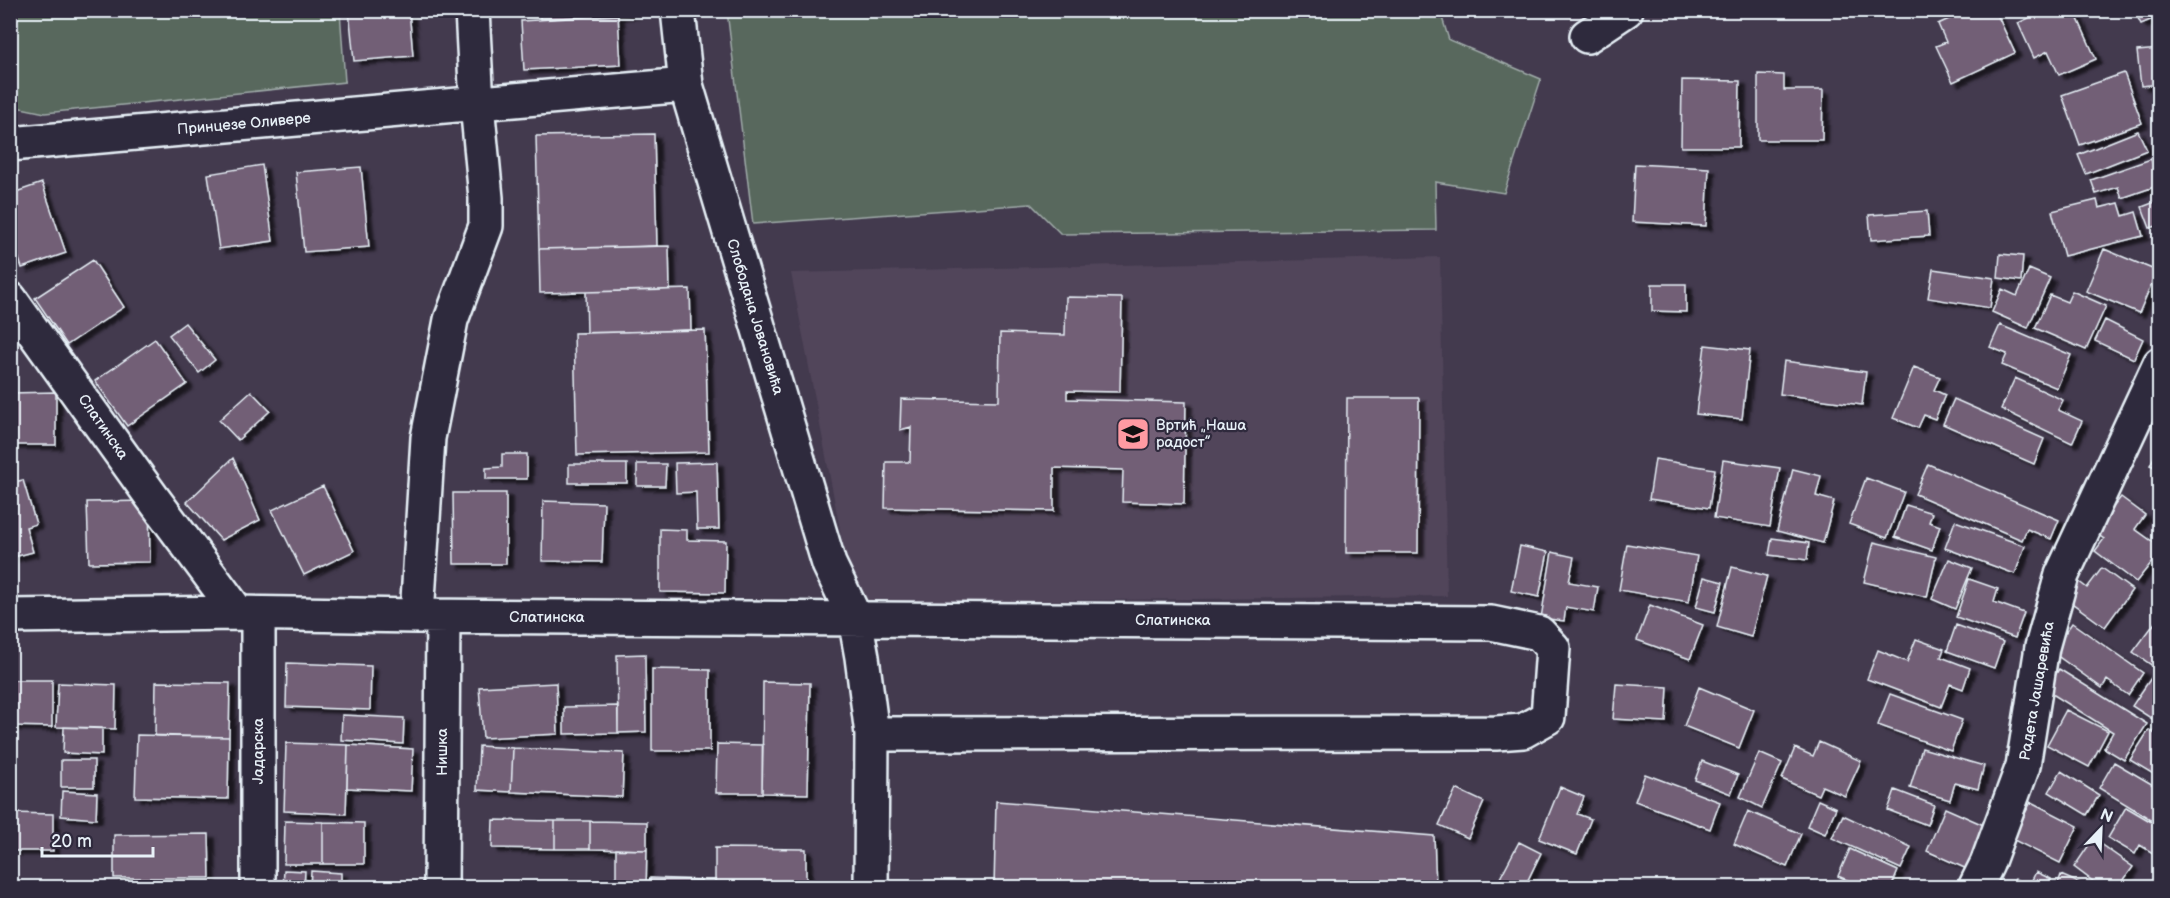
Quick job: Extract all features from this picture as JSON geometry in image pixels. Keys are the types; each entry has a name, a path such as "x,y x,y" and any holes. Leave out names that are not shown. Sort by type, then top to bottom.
{"street":[{"path":"472,10 477,104"},
{"name":"Слободана Јовановића","path":"678,10 686,85 829,564 855,618"},
{"path":"1587,36 1626,10"},
{"name":"Принцезе Оливере","path":"10,144 686,85"},
{"name":"Нишка","path":"441,888 430,617 428,438 451,320 486,226 486,198 477,104"},
{"name":"Слатинска","path":"10,299 152,497 248,614"},
{"name":"Радета Јашаревића","path":"1975,888 1987,864 2024,766 2042,647 2062,575 2160,364"},
{"name":"Слатинска","path":"10,616 248,614 1491,623 1539,633 1552,648 1548,717 1523,731 1496,733 872,734"},
{"name":"Јадарска","path":"248,614 258,888"},
{"path":"855,618 872,734 871,888"}],"shaded area":[{"name":"Вртић „Наша радост”","path":"1440,257 1447,596 854,603 791,273"}],"green space":[{"path":"11,10 340,11 345,82 45,113 11,106"},
{"path":"727,11 1440,11 1449,40 1541,79 1504,193 1435,182 1436,230 1061,234 1031,204 753,224"}],"building":[{"path":"349,10 409,10 413,56 354,61"},
{"path":"540,10 633,10 633,14 540,19"},
{"path":"1969,10 1995,10 2015,53 1953,82 1936,46 1946,42 1938,24"},
{"path":"2046,10 2074,10 2096,59 2059,75 2048,51 2034,58 2018,23"},
{"path":"2134,10 2160,10 2160,16 2141,24"},
{"path":"618,15 621,65 524,70 521,21"},
{"path":"2160,49 2160,84 2141,86 2137,51"},
{"path":"2124,73 2142,123 2080,145 2062,95"},
{"path":"1758,74 1784,75 1784,90 1823,90 1822,140 1758,140"},
{"path":"1682,80 1740,81 1739,147 1681,147"},
{"path":"2138,131 2147,150 2086,174 2078,155"},
{"path":"654,134 657,246 539,249 536,136"},
{"path":"2151,159 2160,185 2122,198 2118,187 2096,194 2091,180"},
{"path":"1635,164 1709,168 1706,226 1632,222"},
{"path":"262,165 273,241 219,249 208,174"},
{"path":"361,167 369,247 304,252 296,172"},
{"path":"42,183 66,253 22,268 18,256 10,258 10,194"},
{"path":"2097,200 2099,208 2119,203 2123,216 2136,212 2143,236 2064,256 2052,211"},
{"path":"2160,200 2160,225 2150,228 2142,207"},
{"path":"1927,211 1929,236 1871,240 1869,215"},
{"path":"669,246 670,290 540,293 539,249"},
{"path":"2104,249 2157,271 2139,313 2086,291"},
{"path":"2000,254 2023,256 2021,281 1998,278"},
{"path":"93,260 124,307 67,345 35,298"},
{"path":"1933,269 1994,278 1990,308 1928,298"},
{"path":"2029,269 2050,278 2028,328 1992,312 2002,289 2017,296"},
{"path":"1652,284 1686,284 1686,312 1652,311"},
{"path":"690,289 691,330 587,333 586,292"},
{"path":"2072,291 2106,306 2086,350 2035,328 2050,295 2067,302"},
{"path":"1066,297 1122,298 1120,392 1067,391 1067,399 1186,402 1184,504 1122,502 1123,470 1054,468 1054,511 885,508 886,462 910,462 911,427 900,430 901,399 999,401 1000,333 1065,335"},
{"path":"2105,320 2143,339 2134,359 2095,341"},
{"path":"185,323 215,360 199,373 169,335"},
{"path":"2000,325 2071,355 2057,388 2002,365 2007,354 1990,347"},
{"path":"705,330 709,452 577,455 574,333"},
{"path":"155,339 187,384 127,426 95,381"},
{"path":"1705,345 1750,350 1742,419 1696,414"},
{"path":"1784,361 1866,372 1862,405 1780,394"},
{"path":"1914,367 1940,377 1934,390 1945,395 1935,419 1924,415 1918,428 1893,418"},
{"path":"2015,378 2063,400 2058,410 2082,421 2072,443 2001,409"},
{"path":"251,391 270,411 238,440 219,420"},
{"path":"56,392 56,445 10,445 10,393"},
{"path":"1347,398 1419,398 1418,553 1346,553"},
{"path":"1954,399 2044,439 2034,464 1943,424"},
{"path":"2160,446 2160,469 2150,465"},
{"path":"502,454 527,454 527,479 486,479 486,468 502,467"},
{"path":"233,458 260,520 221,540 187,502"},
{"path":"1655,459 1715,469 1709,508 1649,499"},
{"path":"1723,460 1780,468 1770,527 1714,518"},
{"path":"717,462 719,529 697,529 696,492 676,493 675,463"},
{"path":"569,464 627,464 627,483 569,483"},
{"path":"637,464 666,464 665,486 637,486"},
{"path":"1928,464 2059,520 2051,539 2027,529 2022,540 1915,494"},
{"path":"1793,469 1821,476 1816,496 1834,501 1823,543 1777,531"},
{"path":"1866,478 1904,492 1887,538 1849,524"},
{"path":"23,480 36,524 26,527 33,552 10,558 10,483"},
{"path":"323,486 354,551 304,575 272,510"},
{"path":"453,493 506,493 506,564 454,564"},
{"path":"2121,497 2145,515 2135,529 2160,547 2160,552 2136,582 2095,551 2104,539 2094,532"},
{"path":"149,501 150,562 89,563 87,502"},
{"path":"543,501 604,503 602,562 542,561"},
{"path":"1906,505 1932,513 1929,522 1940,526 1932,550 1895,537"},
{"path":"1955,521 2025,546 2015,574 1945,548"},
{"path":"660,529 687,530 687,540 726,541 725,593 660,592"},
{"path":"1772,538 1809,543 1807,560 1769,555"},
{"path":"1874,542 1936,557 1927,597 1864,582"},
{"path":"1627,544 1697,556 1689,602 1619,590"},
{"path":"1520,546 1548,552 1539,597 1511,591"},
{"path":"1552,552 1574,557 1569,582 1598,587 1594,612 1566,607 1564,621 1541,618"},
{"path":"1949,559 1972,568 1955,609 1932,599"},
{"path":"1732,567 1767,576 1751,637 1717,627"},
{"path":"2102,568 2132,590 2105,627 2065,598 2078,581 2087,588"},
{"path":"1704,577 1723,582 1715,612 1696,607"},
{"path":"1969,579 1998,589 1994,602 2024,613 2015,638 1956,617"},
{"path":"1650,605 1703,625 1690,659 1637,640"},
{"path":"2160,616 2160,671 2133,652"},
{"path":"2072,623 2143,673 2128,695 2107,680 2102,688 2052,652"},
{"path":"1956,625 2003,642 1994,668 1947,651"},
{"path":"1916,639 1944,649 1941,657 1970,668 1963,689 1950,684 1941,707 1867,679 1878,650 1907,662"},
{"path":"645,654 646,732 618,733 617,655"},
{"path":"287,663 371,666 370,710 286,707"},
{"path":"652,669 710,670 710,751 652,751"},
{"path":"2059,669 2147,724 2124,760 2104,748 2113,732 2046,690"},
{"path":"2153,675 2160,679 2160,724 2132,706"},
{"path":"10,680 52,680 52,727 10,726"},
{"path":"156,682 230,683 229,737 155,736"},
{"path":"763,682 810,683 808,794 762,793"},
{"path":"58,683 116,685 115,729 56,727"},
{"path":"556,683 558,734 483,738 479,687"},
{"path":"1616,684 1668,687 1666,722 1613,719"},
{"path":"1699,687 1754,710 1739,748 1684,726"},
{"path":"1890,694 1962,720 1951,751 1878,725"},
{"path":"618,706 618,733 564,734 564,707"},
{"path":"2066,710 2108,731 2089,767 2047,745"},
{"path":"342,715 404,718 403,744 341,740"},
{"path":"64,727 102,728 102,755 63,753"},
{"path":"2149,730 2160,737 2160,778 2130,760"},
{"path":"137,735 229,737 228,799 135,797"},
{"path":"1819,742 1861,761 1845,796 1822,786 1818,795 1782,779 1795,748 1813,756"},
{"path":"286,743 348,745 346,814 284,811"},
{"path":"717,744 763,745 762,793 716,793"},
{"path":"348,745 413,749 411,791 347,788"},
{"path":"479,746 513,748 511,792 477,790"},
{"path":"513,748 624,753 622,797 511,792"},
{"path":"1922,748 1984,766 1978,789 1955,783 1950,800 1910,788"},
{"path":"1759,753 1782,763 1762,808 1740,797"},
{"path":"61,760 94,760 94,787 61,787"},
{"path":"1702,761 1738,775 1731,794 1695,780"},
{"path":"2114,762 2160,789 2160,825 2099,788"},
{"path":"2061,771 2099,795 2087,815 2049,792"},
{"path":"1645,774 1720,802 1710,829 1635,801"},
{"path":"1560,787 1584,797 1577,814 1591,819 1577,854 1539,839"},
{"path":"1456,789 1484,802 1468,838 1439,825"},
{"path":"1895,790 1934,805 1927,825 1888,810"},
{"path":"62,791 97,793 96,819 61,816"},
{"path":"1818,800 1836,808 1825,834 1807,826"},
{"path":"996,801 1434,836 1436,888 994,888"},
{"path":"2031,802 2078,826 2060,863 2012,839"},
{"path":"2126,807 2160,827 2160,848 2156,855 2140,845 2135,854 2108,838"},
{"path":"1945,808 1988,827 1969,870 1927,851"},
{"path":"1748,811 1801,834 1787,867 1734,844"},
{"path":"10,813 53,814 53,851 10,851"},
{"path":"1843,815 1911,847 1901,869 1832,838"},
{"path":"493,820 555,821 555,849 492,848"},
{"path":"285,821 323,822 323,864 284,864"},
{"path":"555,821 590,821 590,849 555,849"},
{"path":"590,821 647,822 647,850 590,849"},
{"path":"323,822 364,823 364,864 323,864"},
{"path":"209,834 210,878 114,878 114,835"},
{"path":"2093,839 2133,867 2118,888 2102,888 2074,867"},
{"path":"1519,842 1541,853 1524,888 1500,878"},
{"path":"715,848 806,849 806,888 715,888"},
{"path":"616,849 647,850 646,888 616,888"},
{"path":"1850,849 1898,871 1891,888 1865,888 1838,876"},
{"path":"284,870 305,871 304,888 283,888"},
{"path":"311,871 341,873 341,888 310,888"},
{"path":"2036,872 2051,879 2050,883 2057,886 2061,875 2088,887 2011,888 2015,879 2029,886"},
{"path":"650,878 701,880 701,888 650,888"}],"place":[{"name":"Вртић „Наша радост”","path":"1133,434"}]}
